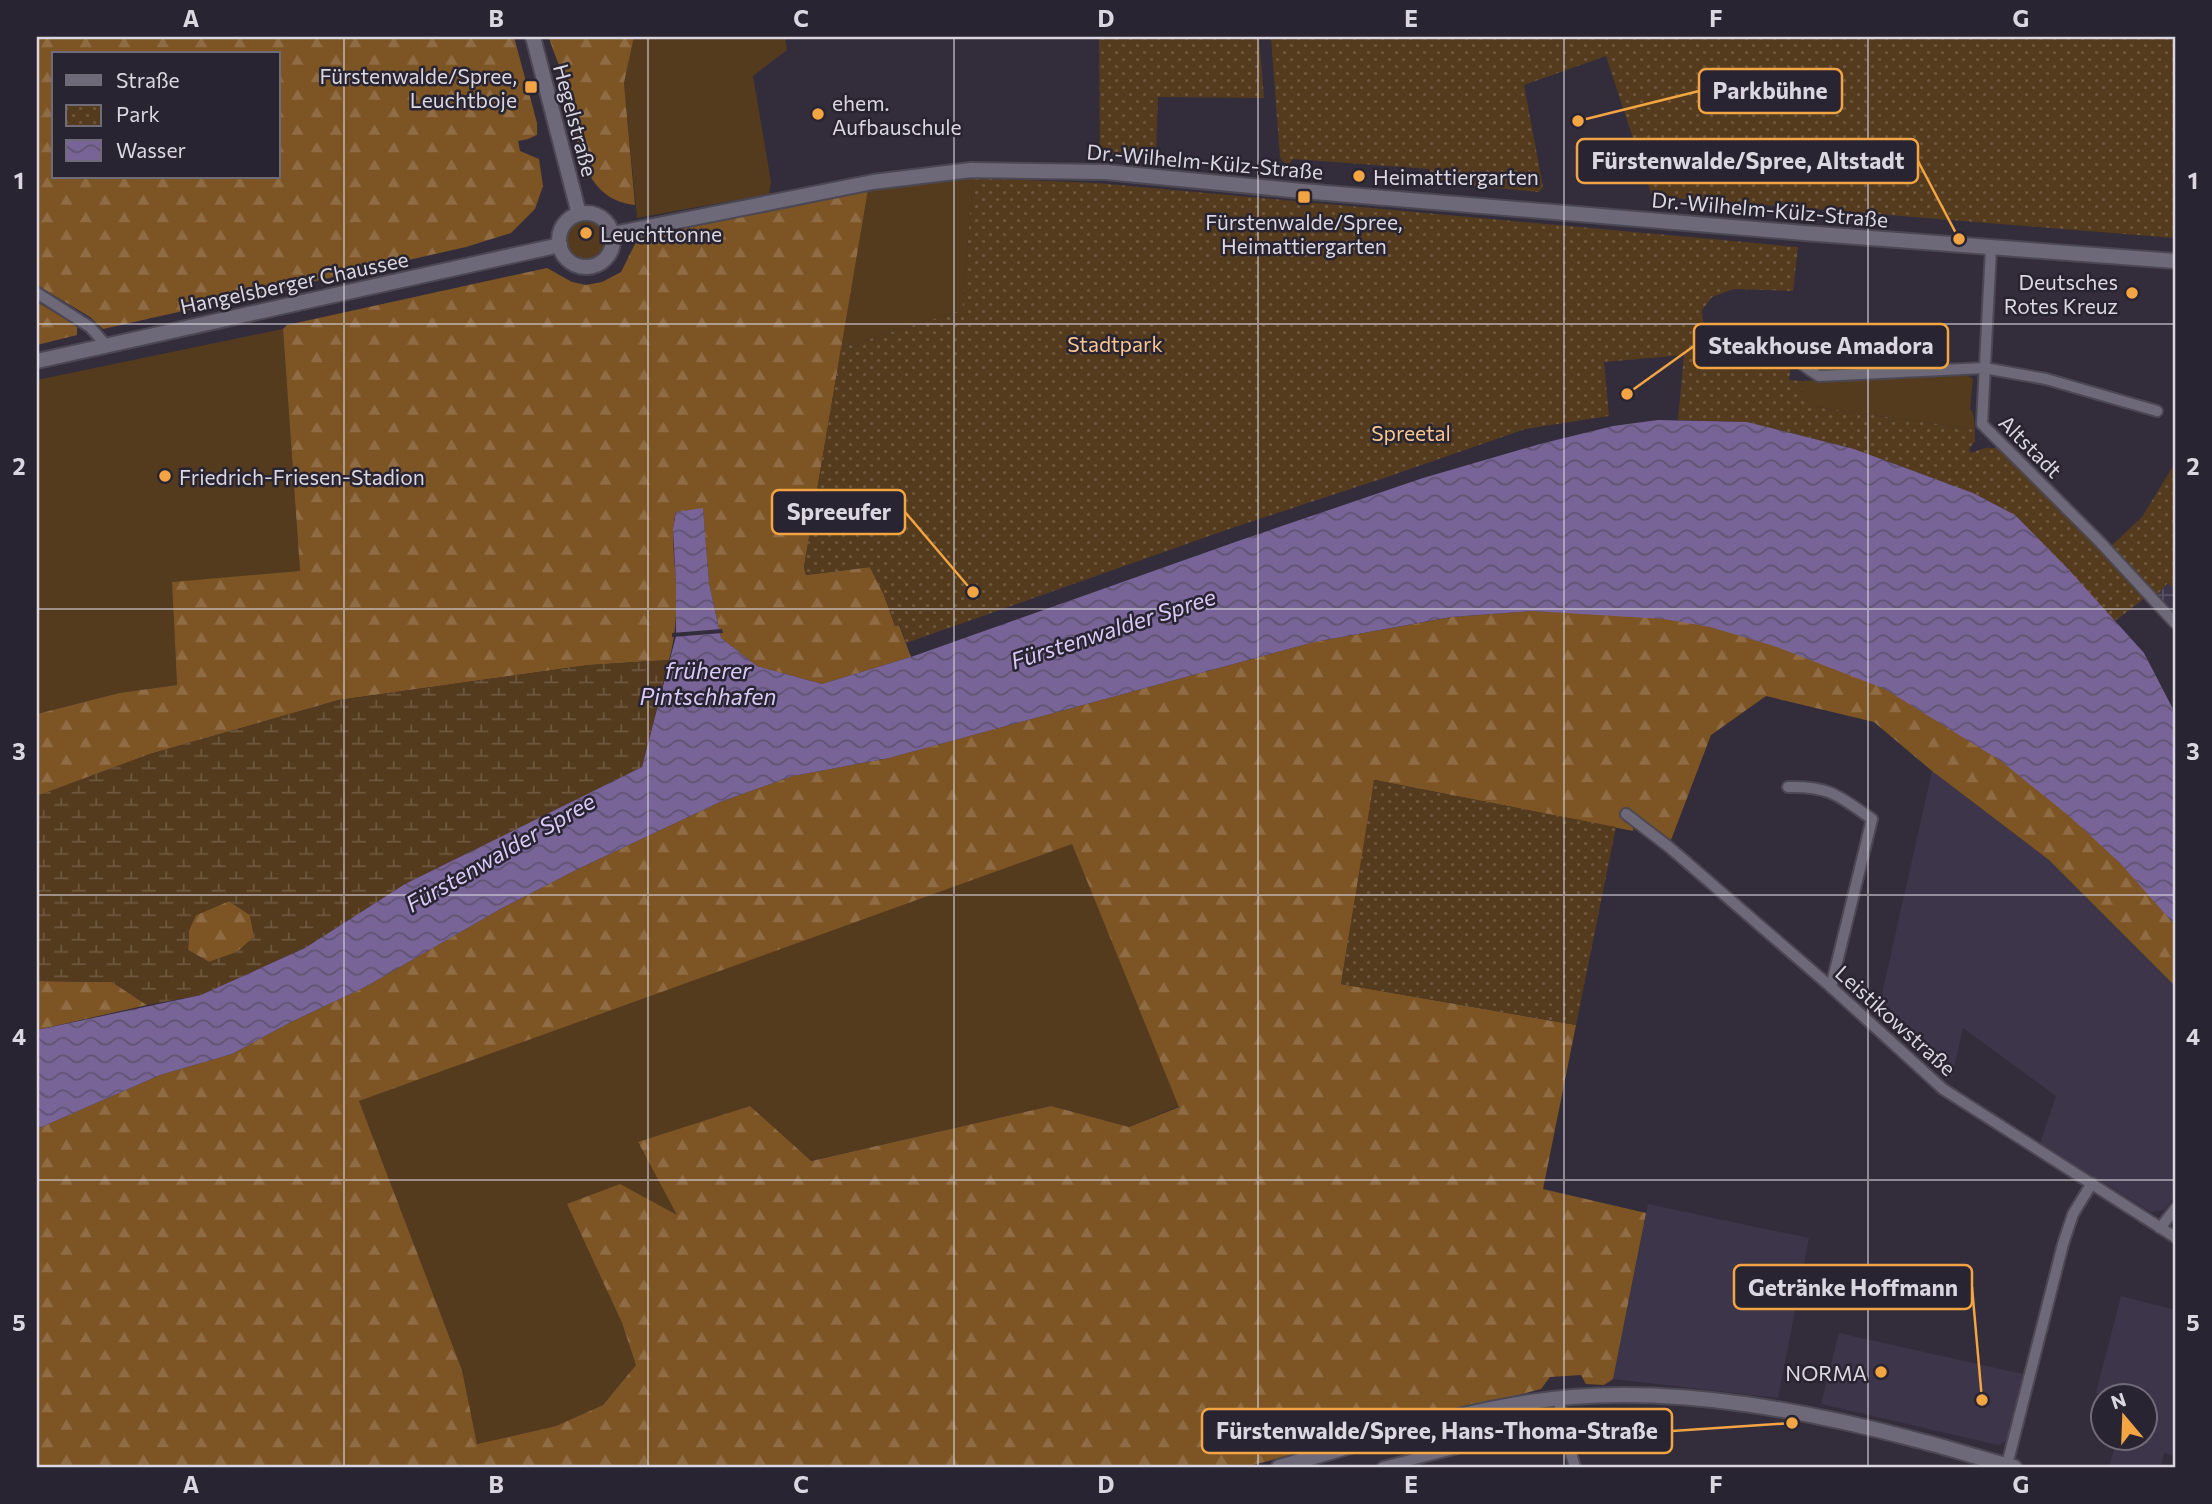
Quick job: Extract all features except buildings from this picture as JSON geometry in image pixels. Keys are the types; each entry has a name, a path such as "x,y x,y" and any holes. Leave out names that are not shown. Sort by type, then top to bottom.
{"main road":[{"name":"Hegelstraße","path":"533,37 579,214"},
{"name":"Dr.-Wilhelm-Külz-Straße","path":"612,234 873,182 971,170 1106,172 1426,202 2175,261"},
{"path":"579,214 598,216 606,221 612,234 609,254 595,266 586,267 569,261 560,245 562,229 567,221 579,214"},
{"name":"Hangelsberger Chaussee","path":"37,361 560,245"},
{"path":"1279,1467 1490,1409 1559,1398 1638,1395 1722,1401 1821,1419 1916,1440 2011,1466"}],"street":[{"name":"Altstadt","path":"1991,248 1982,424 2100,542 2175,623"},
{"path":"37,293 90,327 106,345"},
{"path":"1793,339 1799,363 1819,376 1984,368 2046,379 2157,411"},
{"path":"1788,787 1814,786 1836,794 1872,820 1831,986"},
{"name":"Leistikowstraße","path":"1626,814 1669,847 1831,986 1943,1089 2175,1237"},
{"path":"2011,1466 2063,1244 2073,1214 2092,1183"},
{"path":"2160,1228 2175,1209"},
{"path":"1559,1398 1562,1423 1575,1467"},
{"path":"1383,1467 1540,1427"},
{"path":"1427,1455 1430,1467"}],"shaded area":[{"path":"2169,583 2175,589 2175,613 2157,595"},
{"path":"1932,771 2049,860 2175,986 2175,1196 2164,1210 2151,1212 2040,1143 2056,1096 1963,1028 1952,1077 1877,1016"},
{"path":"1648,1204 1809,1238 1778,1398 1613,1379"},
{"path":"2121,1296 2175,1310 2175,1456 2164,1453 2161,1467 2109,1467 2113,1452 2160,1452 2160,1382 2099,1382"},
{"path":"1839,1333 2023,1374 2008,1440 1998,1445 1821,1404"}],"green space":[{"path":"37,37 514,37 537,123 537,135 518,141 520,151 539,159 543,186 535,209 511,233 466,247 103,329 90,317 37,285"},
{"path":"549,37 634,37 624,83 635,205 616,200 601,189 590,175 576,139 565,83"},
{"path":"634,37 785,37 787,50 753,76 771,182 769,194 637,218 624,83"},
{"path":"1099,37 1259,37 1264,98 1158,97 1156,157 1100,154"},
{"path":"1271,37 2175,37 2175,238 1652,196 1606,56 1524,85 1543,187 1539,192 1433,182 1429,169 1293,159 1289,164 1283,162 1280,157"},
{"path":"973,178 962,310 841,348 868,190"},
{"name":"Stadtpark","path":"973,178 1096,183 1798,247 1793,291 1733,289 1712,297 1702,310 1705,353 1786,344 1792,357 1789,380 1801,381 1802,396 1814,407 1975,429 1975,441 1969,449 1971,453 1985,448 1998,448 2098,546 2145,598 2115,621 2015,515 1973,493 1854,449 1747,422 1678,420 1684,355 1604,362 1609,416 1525,429 1229,529 906,643 900,625 895,626 870,567 806,575 804,567 841,348 962,310"},
{"path":"868,190 804,567 806,575 870,567 895,626 899,625 911,657 822,684 757,666 721,638 709,583 703,509 676,512 673,538 676,613 669,660 589,665 339,700 150,754 37,796 37,714 119,693 177,685 172,582 300,571 283,329 287,325 547,268 572,282 586,285 602,282 621,272 639,236"},
{"path":"587,220 595,221 601,226 606,232 606,248 601,254 595,259 587,260 579,259 573,254 568,248 567,240 568,232 573,226 579,221"},
{"path":"37,302 77,326 77,335 37,345"},
{"name":"Friedrich-Friesen-Stadion","path":"283,329 300,572 172,582 177,685 119,693 37,714 37,380"},
{"path":"1966,374 1973,379 1970,409 1975,429 1814,407 1802,396 1801,381"},
{"path":"2175,463 2175,589 2168,583 2157,595 2111,546 2142,517"},
{"path":"1532,611 1622,615 1689,622 1800,654 1885,689 1948,725 2009,766 2093,837 2126,870 2175,925 2175,986 2049,860 1932,771 1874,722 1766,696 1711,735 1671,840 1635,814 1633,831 1375,780 1341,984 1576,1025 1543,1189 1646,1213 1613,1379 1604,1385 1586,1384 1581,1375 1550,1377 1541,1389 1245,1467 37,1467 37,1129 160,1075 232,1054 367,986 502,908 720,802 793,776 889,758 1314,642 1452,617","holes":["1072,844 1179,1107 1129,1127 1051,1106 811,1161 750,1106 638,1142 677,1215 620,1184 567,1204 622,1323 636,1365 603,1405 556,1426 477,1444 462,1370 359,1101"]},
{"path":"669,660 642,767 405,884 305,948 201,995 147,1005 112,982 37,981 37,796 150,754 339,700 589,665","holes":["229,901 250,915 254,937 237,952 209,962 188,950 189,930 196,915"]},
{"path":"1374,780 1616,827 1576,1025 1341,984"},
{"path":"1071,841 1179,1106 1129,1127 1051,1106 810,1161 750,1106 638,1143 678,1215 567,1204 622,1323 636,1365 603,1405 556,1426 477,1444 462,1370 359,1101"},
{"path":"229,901 250,915 254,937 237,952 209,962 188,950 189,930 196,915"},
{"path":"37,981 112,982 147,1005 37,1030"}],"water":[{"path":"1658,420 1747,422 1854,449 1973,493 2015,515 2144,653 2175,713 2175,925 2120,863 2069,816 2001,761 1885,689 1774,646 1710,627 1664,619 1532,611 1451,617 1314,642 889,758 793,776 720,802 502,908 367,986 232,1054 160,1075 37,1129 37,1030 201,995 305,948 405,884 642,767 676,636 673,529 676,512 703,508 709,583 721,638 757,666 822,684 911,657 1423,478 1540,444 1613,426"}],"pier":[{"path":"722,629 723,633 672,637 672,633"}],"place":[{"name":"Fürstenwalde/Spree, Leuchtboje","path":"531,87"},
{"name":"ehem. Aufbauschule","path":"818,114"},
{"name":"Parkbühne","path":"1578,121"},
{"name":"Heimattiergarten","path":"1359,176"},
{"name":"Fürstenwalde/Spree, Heimattiergarten","path":"1304,197"},
{"name":"Leuchttonne","path":"586,233"},
{"name":"Fürstenwalde/Spree, Altstadt","path":"1959,239"},
{"name":"Deutsches Rotes Kreuz","path":"2132,293"},
{"name":"Steakhouse Amadora","path":"1627,394"},
{"name":"Friedrich-Friesen-Stadion","path":"165,476"},
{"name":"Spreeufer","path":"973,592"},
{"name":"NORMA","path":"1881,1372"},
{"name":"Getränke Hoffmann","path":"1982,1400"},
{"name":"Fürstenwalde/Spree, Hans-Thoma-Straße","path":"1792,1423"}],"park label":[{"name":"Spreetal","path":"1411,432"}],"water label":[{"name":"Fürstenwalder Spree","path":"1113,628"},
{"name":"früherer Pintschhafen","path":"708,683"},
{"name":"Fürstenwalder Spree","path":"500,852"}]}
